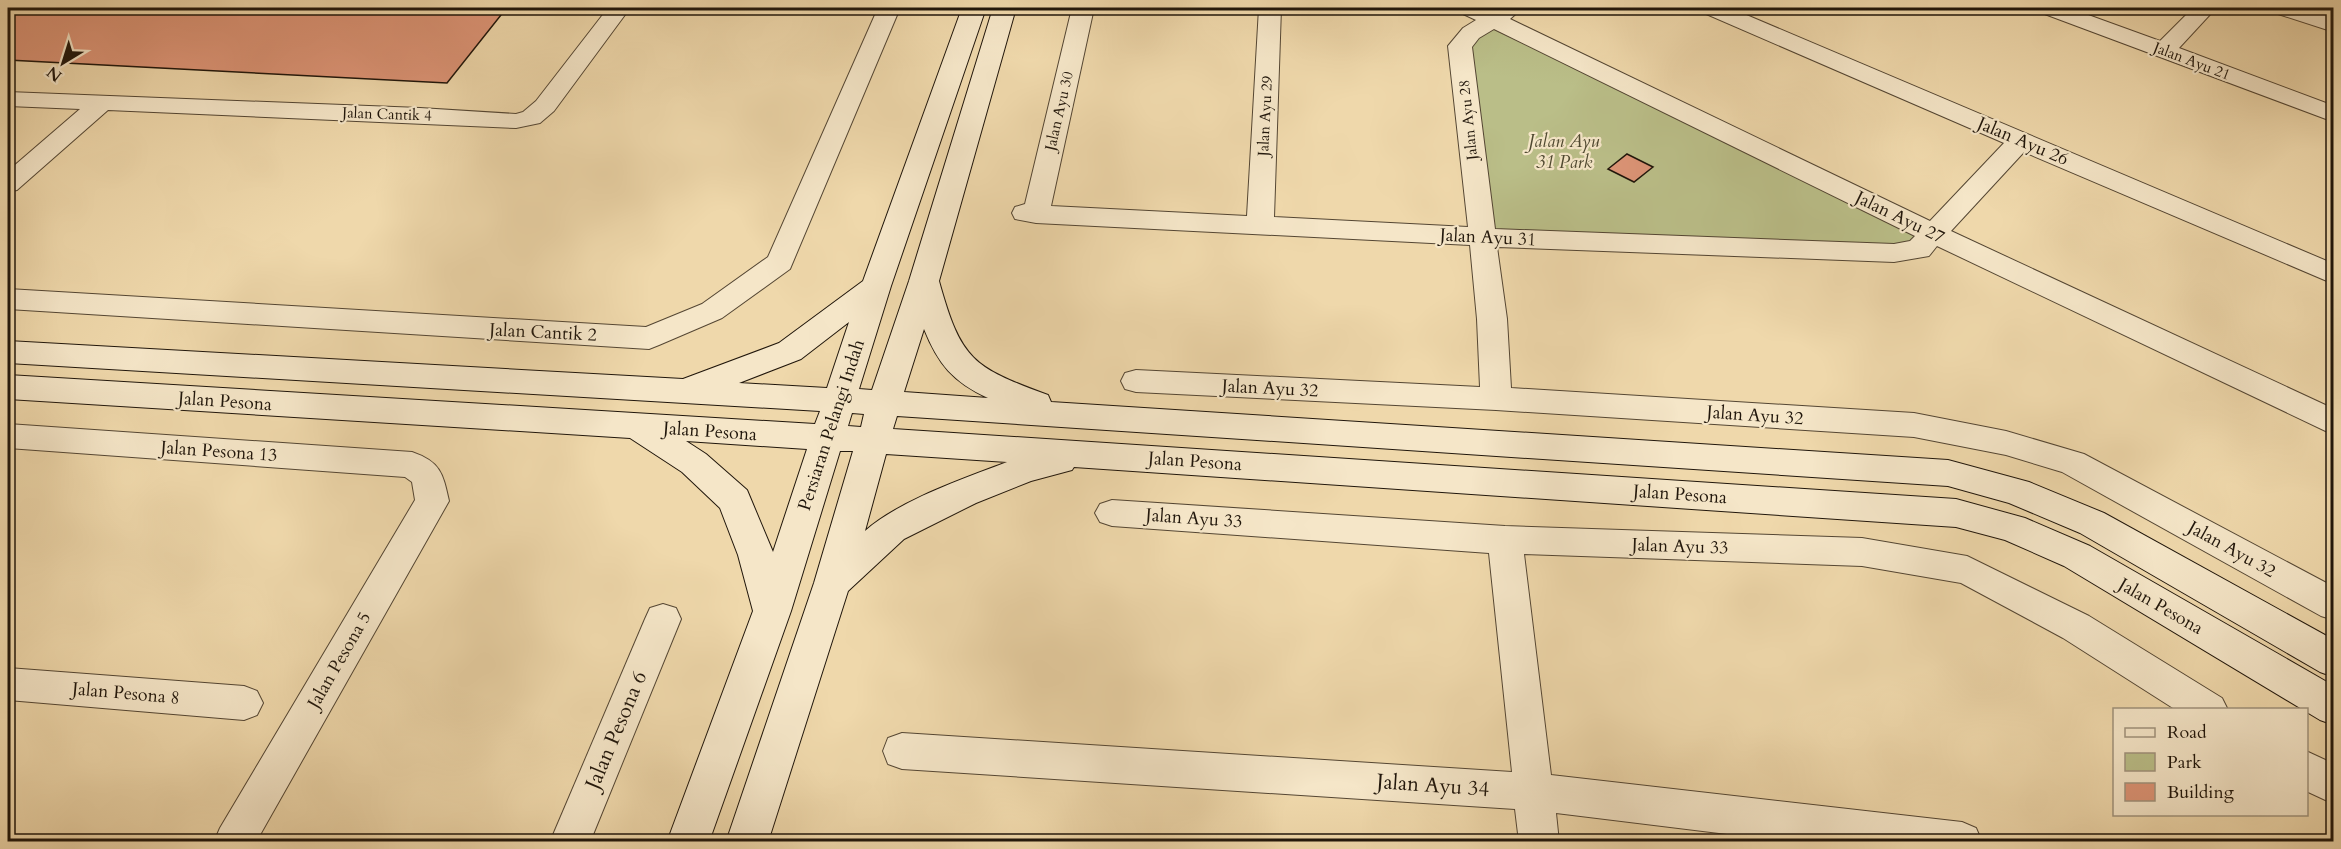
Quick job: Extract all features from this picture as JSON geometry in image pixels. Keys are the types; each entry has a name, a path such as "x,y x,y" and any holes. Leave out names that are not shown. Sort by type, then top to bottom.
{"street":[{"name":"Jalan Cantik 4","path":"8,99 420,115 516,121 531,118 545,106 619,8"},
{"name":"Jalan Cantik 2","path":"8,299 649,338 712,311 780,262 889,8"},
{"name":"Persiaran Pelangi Indah","path":"688,842 772,611 876,286 974,8"},
{"path":"747,842 832,583 884,403 924,281 1005,8"},
{"name":"Jalan Ayu 30","path":"1030,214 1083,8"},
{"name":"Jalan Ayu 29","path":"1260,225 1270,8"},
{"name":"Jalan Ayu 27","path":"1469,8 1504,14 1934,234 2334,423"},
{"name":"Jalan Ayu 26","path":"1712,8 2334,275"},
{"name":"Jalan Ayu 21","path":"2050,8 2334,115"},
{"path":"2164,50 2205,8"},
{"path":"2283,8 2334,25"},
{"name":"Jalan Ayu 28","path":"1481,237 1460,46 1471,33 1504,14"},
{"path":"8,184 101,104"},
{"name":"Jalan Ayu 31","path":"1030,214 1481,237 1894,253 1919,249 2021,140"},
{"path":"1481,237 1492,319 1496,399"},
{"path":"924,281 937,328 962,368 999,390 1066,415"},
{"path":"682,392 790,351 876,286"},
{"name":"Jalan Pesona","path":"8,352 884,403 1948,473 2017,492 2092,523 2334,660"},
{"name":"Jalan Ayu 32","path":"1136,381 1496,399 1914,425 2006,443 2073,463 2334,605"},
{"name":"Jalan Pesona","path":"8,387 873,440 1956,513 2013,528 2077,556 2334,707"},
{"path":"638,426 694,463 735,500 756,555 772,611"},
{"name":"Jalan Pesona 13","path":"8,436 412,465 427,476"},
{"path":"832,583 891,529 964,493 1025,469 1088,454"},
{"name":"Jalan Pesona 5","path":"234,842 432,501 427,476"},
{"name":"Jalan Ayu 33","path":"1112,513 1504,540 1862,552 1967,570 2076,627 2206,708"},
{"path":"1504,540 1539,842"},
{"name":"Jalan Pesona 6","path":"570,842 663,619"},
{"name":"Jalan Pesona 8","path":"8,684 243,703"},
{"name":"Jalan Ayu 34","path":"902,751 1533,792 1962,842"},
{"path":"2308,770 2334,786"}],"green space":[{"name":"Jalan Ayu 31 Park","path":"1496,26 1923,235 1915,244 1889,247 1490,231 1467,49 1477,37"}],"building":[{"path":"8,8 505,10 447,83 8,60"},
{"path":"1627,154 1653,167 1634,182 1608,169"}]}
